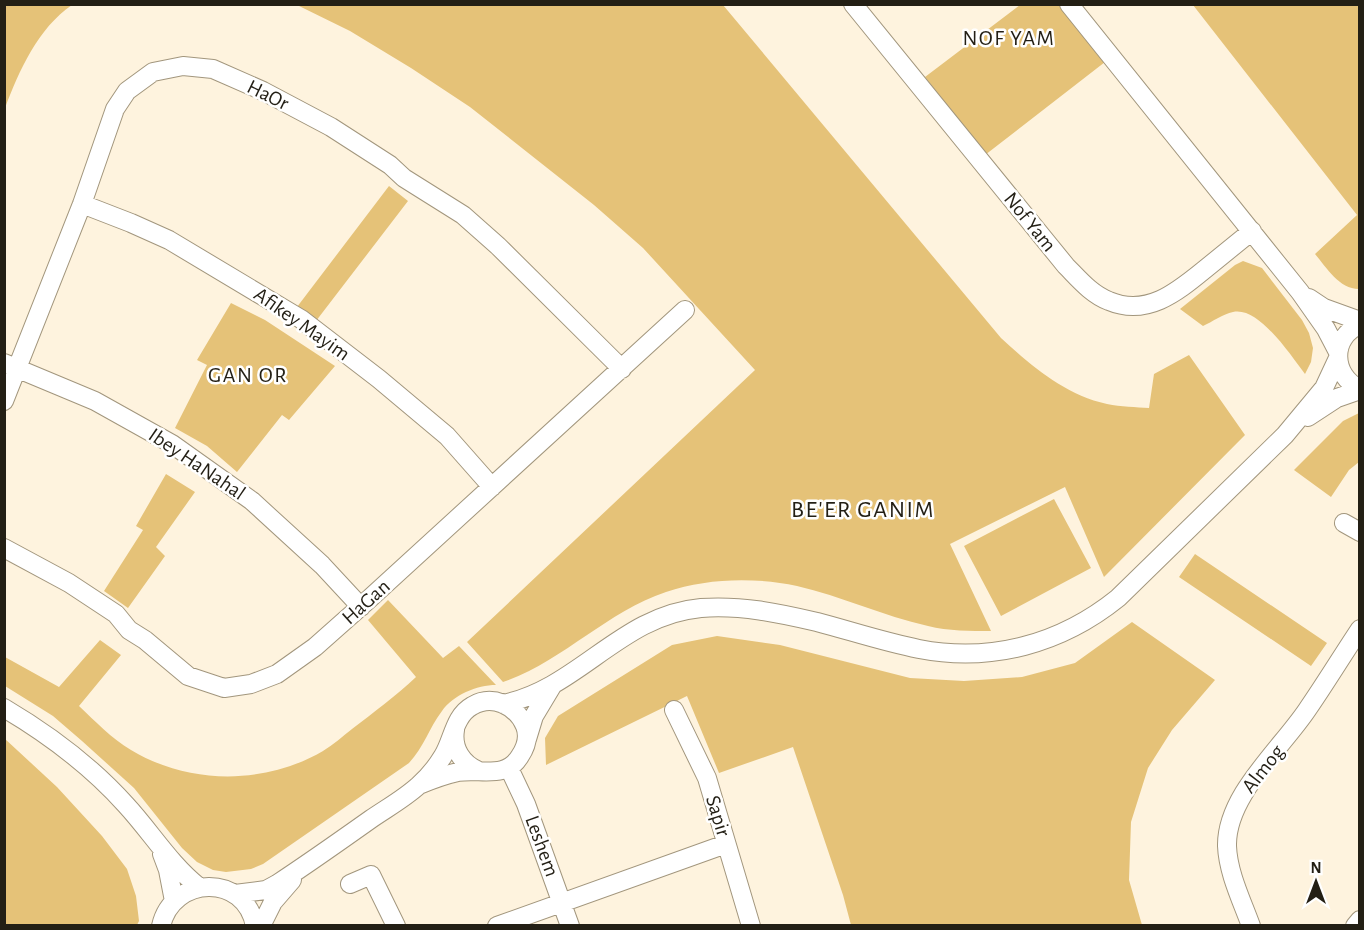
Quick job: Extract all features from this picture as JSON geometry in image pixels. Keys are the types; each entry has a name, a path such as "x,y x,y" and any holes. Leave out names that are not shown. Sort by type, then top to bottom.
{"street":[{"name":"Nof Yam","path":"853,4 1066,266 1082,284 1110,302 1127,306 1153,304 1177,292 1251,231"},
{"path":"1069,4 1300,292 1326,329 1338,355 1341,372 1347,381 1359,390"},
{"name":"HaOr","path":"11,365 82,204 115,109 127,91 153,72 183,66 213,69 331,127 390,165 404,178 463,215 498,246 622,369"},
{"name":"Afikey Mayim","path":"82,204 169,240 301,319 379,379 447,436 492,487"},
{"path":"503,704 521,700 553,685 631,631 657,619 699,608 737,607 783,614 938,652 989,653 1040,643 1077,627 1099,614 1118,598 1285,435 1324,388 1341,342 1347,333 1359,323 1324,308 1300,292"},
{"name":"HaGan","path":"4,549 69,583 116,614 129,630 145,640 188,676 225,688 251,684 277,674 315,647 685,310"},
{"path":"4,401 11,365"},
{"name":"Ibey HaNahal","path":"11,365 95,401 172,444 252,501 322,565 361,607"},
{"path":"1285,435 1321,408 1359,390"},
{"name":"Almog","path":"1251,926 1229,863 1228,830 1234,812 1244,792 1307,710 1359,629"},
{"path":"419,785 459,772 497,772 509,768 519,759 525,749 534,716 553,685"},
{"path":"235,894 266,890 303,867 419,785 443,756 462,714 472,706 483,701 496,701 503,704 517,713 525,727 527,739"},
{"path":"4,708 34,726 89,770 126,805 159,847 199,887"},
{"name":"Sapir","path":"674,710 706,778 751,926"},
{"path":"456,725 454,737 457,750 463,760 479,771"},
{"name":"Leshem","path":"509,768 526,804 570,926"},
{"path":"497,926 726,844"},
{"path":"159,847 168,870 174,901"},
{"path":"261,926 273,902 303,867"},
{"path":"350,884 371,875 396,926"},
{"path":"161,926 165,914 174,901 184,893 209,886 235,894 252,914 255,926"},
{"path":"1354,926 1359,921"}],"shaded area":[{"path":"5,4 72,5 49,26 31,51 5,108"},
{"path":"297,5 723,5 1001,338 1025,359 1050,378 1077,394 1112,405 1149,408 1154,374 1189,355 1245,435 1104,577 1065,487 950,544 991,631 951,630 928,626 797,586 765,581 731,580 682,587 644,601 545,662 503,682 467,642 755,370 643,248 594,205 470,107 350,31"},
{"path":"1020,5 1061,5 1105,62 985,155 925,77"},
{"path":"1193,5 1359,5 1359,289 1339,282 1315,254 1357,215"},
{"path":"389,186 408,201 316,321 297,307"},
{"path":"1243,261 1262,268 1302,320 1313,348 1311,362 1305,374 1274,334 1253,317 1243,312 1233,312 1203,326 1180,309"},
{"path":"231,303 265,320 335,366 289,420 282,415 237,472 207,446 175,428 207,365 197,360"},
{"path":"1359,413 1359,462 1349,470 1331,497 1294,470 1343,421"},
{"path":"166,474 195,492 156,547 165,556 128,608 104,591 143,530 136,526"},
{"path":"1054,499 1091,568 1001,616 964,546"},
{"path":"1195,554 1327,643 1311,666 1179,577"},
{"path":"388,600 443,658 459,646 496,685 473,689 452,700 437,717 419,751 409,763 263,864 251,869 226,872 213,870 197,862 182,848 134,788 53,716 5,686 5,657 59,687 100,640 121,655 79,706 117,741 154,761 177,770 202,775 252,775 277,770 327,749 416,677 368,620"},
{"path":"1132,622 1215,680 1172,730 1148,768 1131,822 1129,880 1142,925 851,925 793,747 719,773 687,696 546,765 545,738 558,716 672,645 717,636 780,645 910,678 964,681 1022,677 1075,663"},
{"path":"4,738 57,787 102,836 127,869 136,896 139,921 137,925 5,925"}],"district":[{"name":"NOF YAM","path":"1009,38"},
{"name":"GAN OR","path":"248,375"},
{"name":"BE'ER GANIM","path":"863,510"}]}
